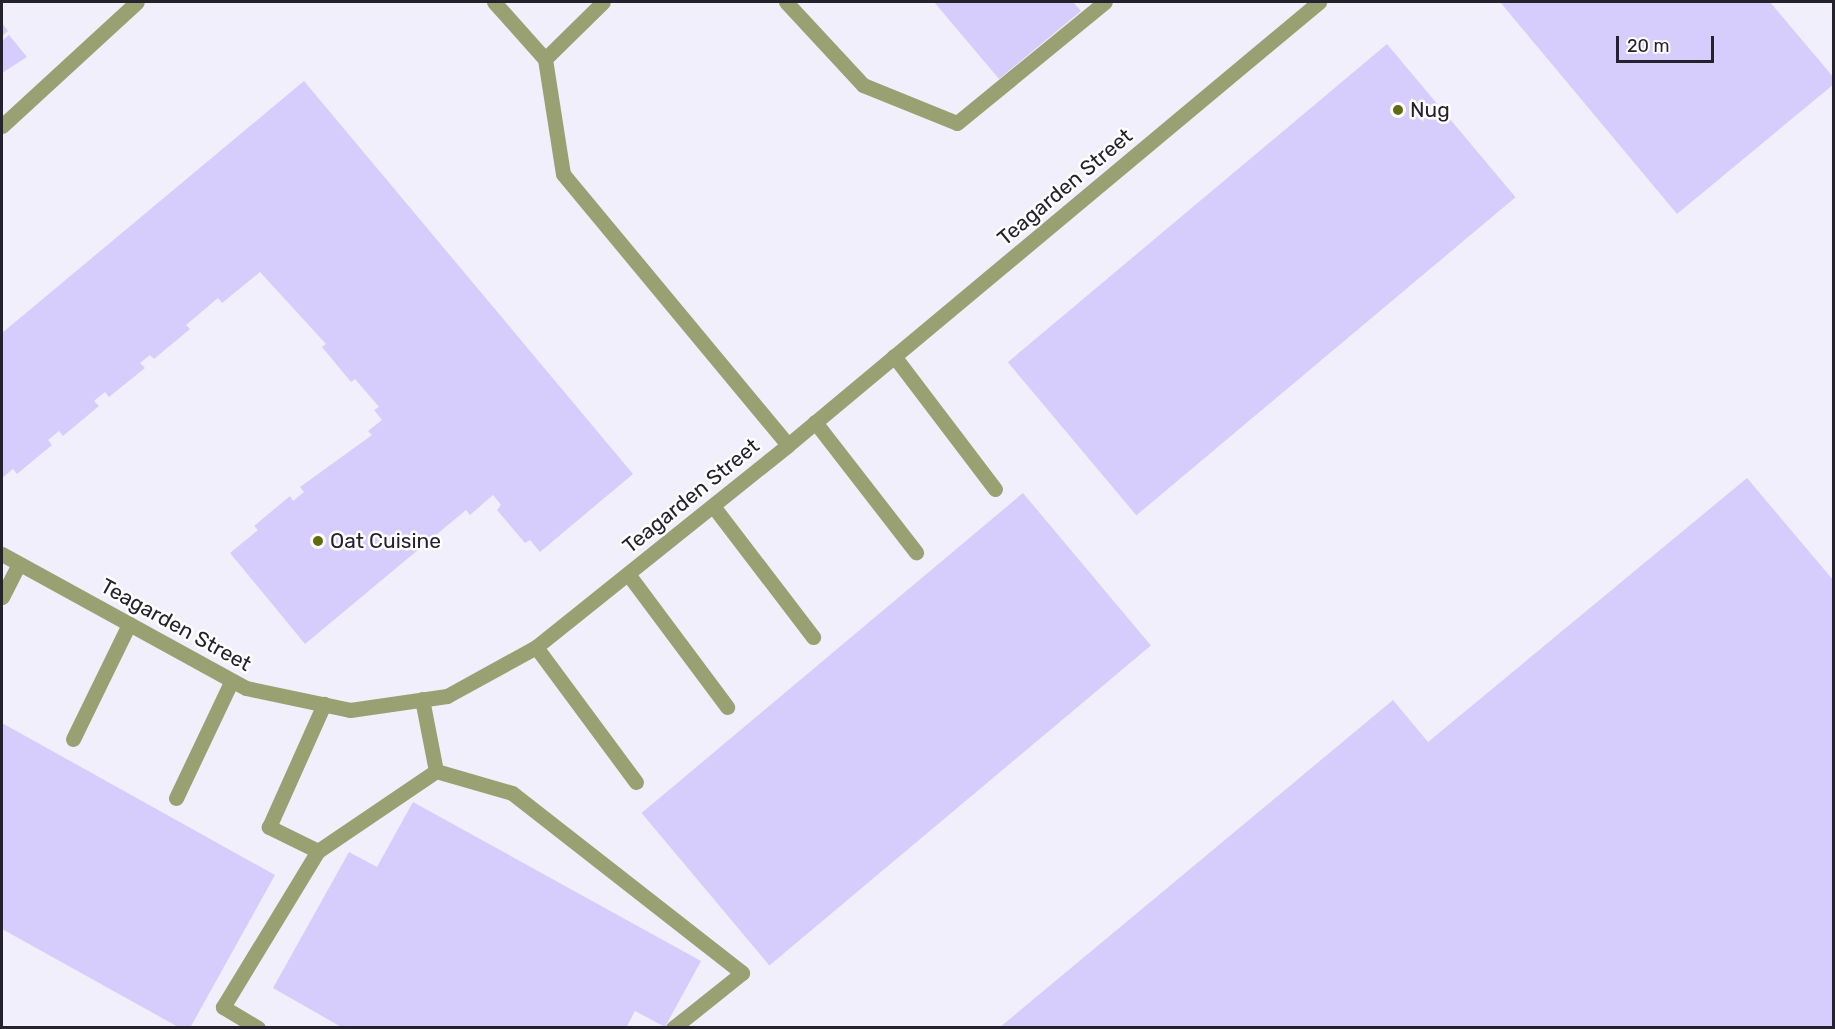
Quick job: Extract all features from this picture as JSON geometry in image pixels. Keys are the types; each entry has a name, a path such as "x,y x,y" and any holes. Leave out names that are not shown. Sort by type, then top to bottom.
{"street":[{"path":"2,126 136,2"},
{"path":"494,2 545,59 563,174 788,445"},
{"path":"545,59 603,2"},
{"path":"786,2 863,85 957,123 1104,2"},
{"name":"Teagarden Street","path":"2,554 231,682 350,710 447,696 536,647 628,574 788,445 1319,2"},
{"path":"894,356 995,489"},
{"path":"815,422 916,552"},
{"path":"713,506 813,637"},
{"path":"2,597 19,564"},
{"path":"628,574 727,707"},
{"path":"73,739 129,624"},
{"path":"536,647 636,782"},
{"path":"177,798 231,682"},
{"path":"422,699 435,771"},
{"path":"318,851 268,827 324,704"},
{"path":"258,1028 223,1007 318,851 435,771"},
{"path":"435,771 512,793 742,973 673,1028"}],"building":[{"path":"934,2 1073,2 1081,11 999,79"},
{"path":"1500,2 1770,2 1834,78 1834,84 1677,214"},
{"path":"2,23 8,31 2,36"},
{"path":"9,35 27,57 2,73 2,41"},
{"path":"1387,44 1516,197 1136,515 1008,362"},
{"path":"304,81 633,474 540,552 530,540 525,543 497,510 501,505 493,495 470,515 466,510 305,644 230,553 258,530 254,526 290,496 293,501 304,492 300,487 372,435 368,431 382,420 374,410 379,407 355,379 351,382 322,347 326,344 260,272 222,303 218,298 186,325 190,329 154,359 150,355 140,363 145,368 109,397 105,392 94,401 99,406 63,436 59,431 48,440 52,445 17,474 13,469 2,478 2,333"},
{"path":"1747,478 1834,581 1834,1028 999,1028 1393,700 1428,742"},
{"path":"1023,493 1151,645 769,966 642,813"},
{"path":"2,723 275,875 190,1028 180,1028 2,929"},
{"path":"413,802 701,961 665,1027 635,1011 626,1028 343,1028 273,988 349,852 377,867"}],"place":[{"name":"Nug","path":"1398,110"},
{"name":"Oat Cuisine","path":"318,541"}]}
